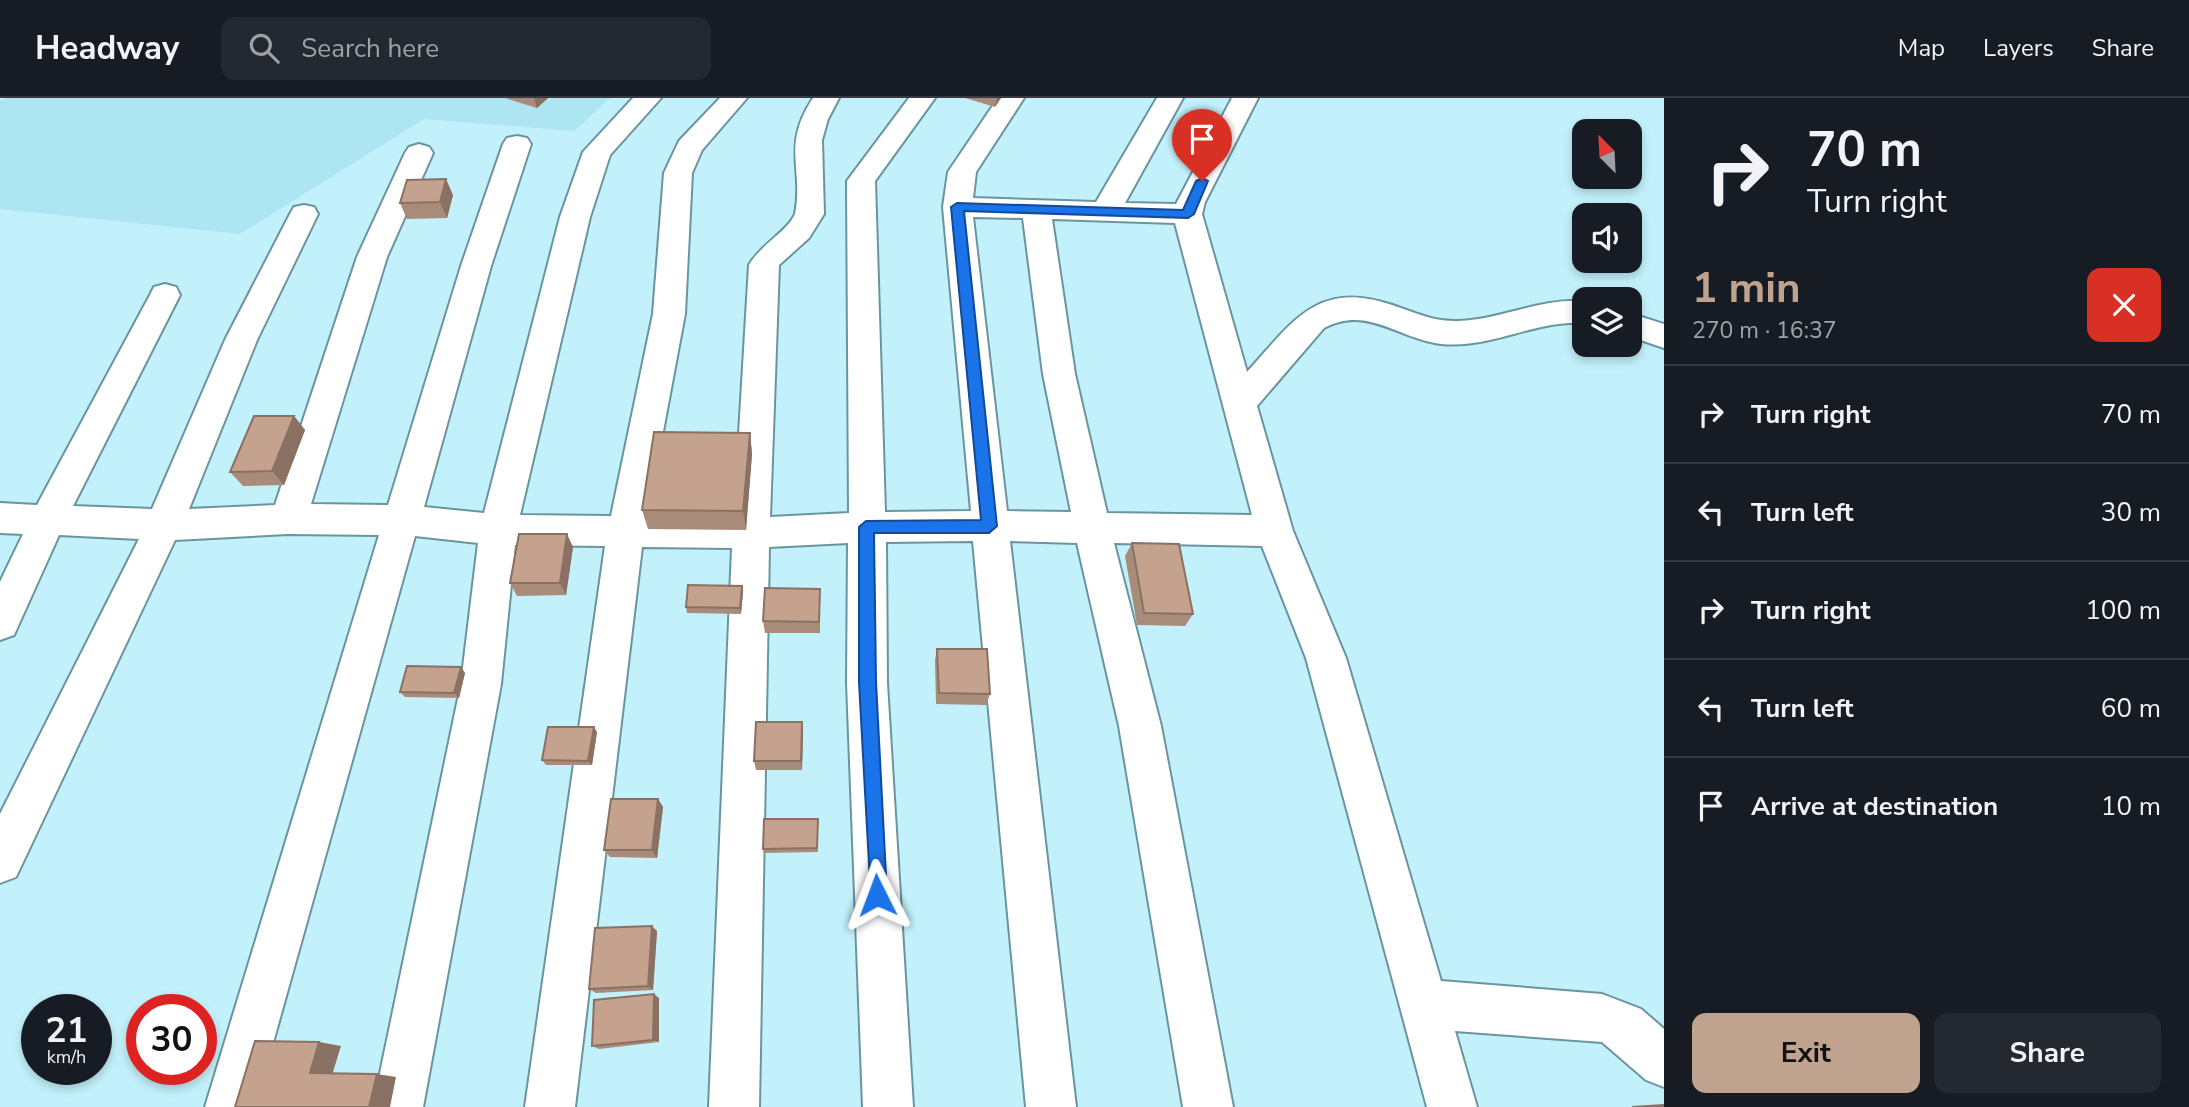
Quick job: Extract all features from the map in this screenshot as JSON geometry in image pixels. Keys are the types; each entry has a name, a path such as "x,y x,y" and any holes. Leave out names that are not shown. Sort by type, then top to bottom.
{"street":[{"path":"398,1107 481,684 498,530 572,230 592,165 605,141 648,98"},
{"path":"550,1107 626,531 668,314 679,166 689,147 734,98"},
{"path":"734,1107 751,533 764,265 769,256 807,222 811,210 806,141 812,121 826,98"},
{"path":"888,1107 867,682 862,180 922,98"},
{"path":"1011,98 962,172 957,207 989,526 1014,726 1051,1107"},
{"path":"1105,212 1170,98"},
{"path":"1245,98 1188,214 1275,531 1326,658 1452,1107"},
{"path":"230,1107 476,266 517,144"},
{"path":"288,519 372,257 419,153"},
{"path":"957,207 1188,214"},
{"path":"1035,210 1059,374 1092,527 1140,726 1208,1107"},
{"path":"0,861 164,525 241,340 304,214"},
{"path":"0,623 48,519 165,295"},
{"path":"1239,403 1312,320 1328,310 1346,305 1368,309 1439,332 1458,333 1554,311 1572,312"},
{"path":"1642,328 1664,336"},
{"path":"0,518 164,525 288,519 402,520 498,530 751,533 866,527 989,526 1275,531"},
{"path":"1424,1004 1602,1018 1624,1026 1664,1062"}],"shaded area":[{"path":"8,98 610,98 574,131 424,119 240,234 0,209 0,101"}],"building":[{"path":"446,179 440,202 400,203 407,180"},
{"path":"254,416 294,416 272,471 230,472"},
{"path":"654,432 750,433 743,511 642,510"},
{"path":"519,534 567,534 560,583 510,583"},
{"path":"1132,543 1179,544 1193,614 1144,613"},
{"path":"688,585 742,586 740,608 686,607"},
{"path":"765,588 820,589 819,622 763,621"},
{"path":"937,649 987,649 990,694 939,693"},
{"path":"407,666 461,667 454,693 400,692"},
{"path":"756,722 802,722 801,761 754,761"},
{"path":"548,727 594,727 588,761 542,760"},
{"path":"611,799 658,799 652,850 604,850"},
{"path":"764,819 818,819 817,848 763,849"},
{"path":"652,926 648,986 589,989 595,928"},
{"path":"654,994 653,1040 592,1046 594,1000"},
{"path":"255,1041 319,1042 310,1073 377,1074 369,1107 235,1107"},
{"path":"1664,1105 1664,1107 1632,1107"}],"route":[{"path":"877,895 867,682 866,527 989,526 957,207 1188,214 1202,181"}]}
